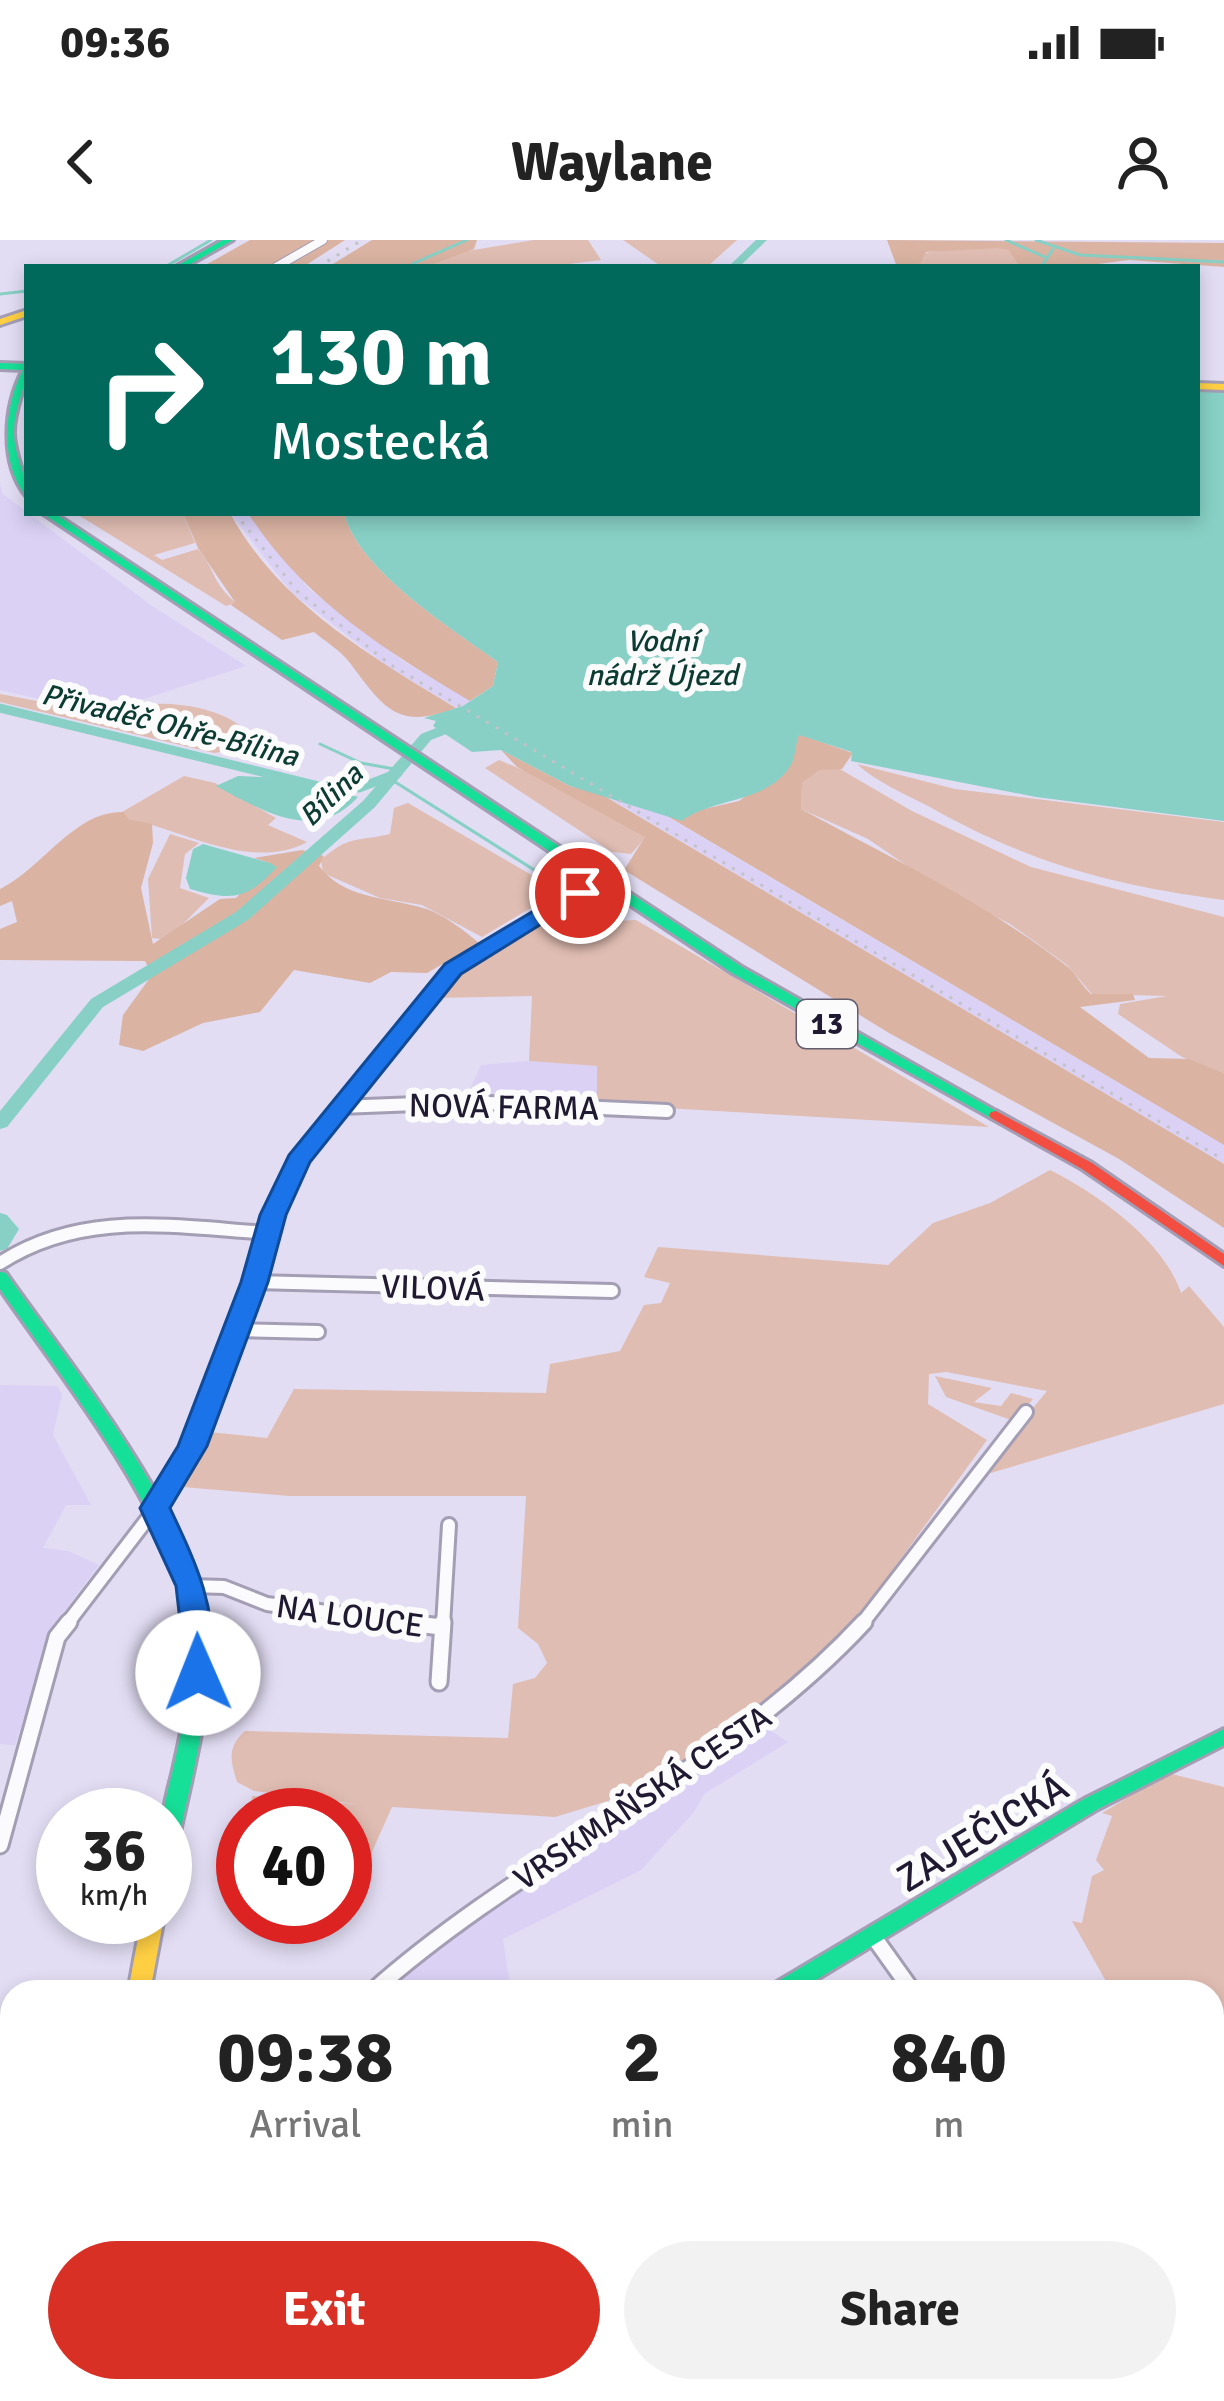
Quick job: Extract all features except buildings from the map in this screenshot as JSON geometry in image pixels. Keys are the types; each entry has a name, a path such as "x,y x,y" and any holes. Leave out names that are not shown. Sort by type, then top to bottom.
{"main road":[{"path":"181,264 229,240"},
{"path":"195,264 239,240"},
{"path":"24,374 7,403 1,436 5,457 24,489"},
{"path":"24,396 12,436 24,469"},
{"name":"13","path":"51,516 785,1000 1087,1166 1224,1262"},
{"name":"13","path":"65,516 391,739"},
{"name":"13","path":"436,769 749,965 1099,1159 1224,1243"},
{"path":"0,1277 155,1508 191,1586 199,1621 198,1673 177,1788"},
{"name":"ZAJEČICKÁ","path":"798,1980 1091,1804 1224,1736"},
{"path":"142,1980 148,1944"}],"street":[{"path":"281,264 323,240"},
{"path":"0,1845 57,1636 155,1508 192,1446 298,1161 453,969 580,893"},
{"name":"NOVÁ FARMA","path":"340,1108 468,1102 667,1111"},
{"path":"0,1263 25,1242 61,1228 268,1232"},
{"name":"VILOVÁ","path":"254,1282 612,1291"},
{"path":"236,1330 318,1332"},
{"name":"VRSKMAŇSKÁ CESTA","path":"386,1980 441,1931 692,1772 777,1708 840,1651 1027,1412"},
{"name":"NA LOUCE","path":"439,1682 449,1526"},
{"name":"NA LOUCE","path":"191,1586 224,1586 267,1604 441,1627"},
{"path":"873,1936 904,1980"}],"shaded area":[{"path":"250,240 345,240 308,264 207,264"},
{"path":"372,240 477,240 474,249 433,264 333,264"},
{"path":"534,240 588,240 601,260 432,264 461,252"},
{"path":"623,240 737,240 710,264 658,264"},
{"path":"887,240 1224,243 1224,267 1129,260 1018,264 1009,250 998,248 926,252 920,264 896,264"},
{"path":"1013,241 1019,264 919,264 924,253"},
{"path":"0,485 3,494 24,510 24,516 32,516 152,606 246,666 100,713 0,690"},
{"path":"80,516 184,516 195,543 154,555 162,560 198,549 236,603 226,606"},
{"path":"184,516 232,516 250,545 300,601 360,648 456,708 419,717 393,711 342,654 314,632 282,640 231,605 235,602 198,548"},
{"path":"232,516 250,516 309,589 403,661 1224,1145 1224,1164 387,666 292,593"},
{"path":"250,516 345,516 367,556 386,576 498,662 493,686 470,701 407,662 320,597"},
{"path":"0,694 100,713 135,705 175,704 213,712 244,729 242,737 233,740 238,749 214,753 0,702"},
{"path":"798,734 853,753 842,769 820,770 802,783 801,809 1005,923 1068,967 1091,994 1133,994 1135,1000 1080,1007 1149,1058 1189,1059 1224,1073 1224,1145 657,810 682,820 695,811 739,801 792,762"},
{"path":"501,750 570,786 601,794 1224,1164 1224,1228 1119,1159 889,1033 624,870 645,837 517,767"},
{"path":"499,760 551,782 646,837 631,854 612,852 485,768"},
{"path":"857,764 955,789 1224,822 1224,900 1107,879 1036,857 965,826"},
{"path":"838,768 912,811 1031,867 1224,917 1224,1073 1182,1057 1118,1014 1120,1004 1167,996 1092,994 1067,965 1010,924 941,889 868,839 801,809 802,783 820,770"},
{"path":"184,776 215,783 276,818 268,825 307,842 264,853 241,851 129,819 122,812"},
{"path":"408,803 559,891 482,937 422,905 380,898 323,873 321,860 340,846 390,834 394,808"},
{"path":"123,812 129,819 152,824 153,843 141,888 153,944 220,899 236,898 270,863 254,858 302,850 324,856 319,866 341,885 430,910 479,943 427,973 391,972 370,983 294,970 260,1012 203,1023 143,1051 119,1045 123,1015 152,975 145,961 0,960 0,929 17,922 12,901 0,906 0,889 74,830 105,814"},
{"path":"170,834 199,843 185,854 180,888 209,898 167,940 152,938 148,879"},
{"path":"636,920 989,1127 597,1104 597,1066 529,1061 532,996 435,998 465,966 538,925"},
{"path":"529,1061 598,1066 597,1104 466,1098 481,1065"},
{"path":"1050,1170 1127,1221 1160,1255 1181,1293 1189,1286 1224,1327 1224,1404 977,1477 1047,1391 946,1372 929,1374 928,1404 987,1440 852,1626 774,1707 634,1793 555,1817 392,1807 372,1852 372,1788 248,1788 237,1782 232,1754 245,1731 508,1738 513,1684 535,1678 547,1663 538,1644 518,1628 526,1496 289,1496 183,1487 209,1432 267,1438 294,1389 546,1393 550,1364 620,1351 644,1305 661,1303 670,1283 644,1277 658,1247 888,1265 933,1223 990,1203"},
{"path":"935,1376 992,1388 974,1402 1001,1406 1011,1393 1033,1399 1014,1421 946,1397"},
{"path":"0,1385 57,1386 62,1394 53,1435 91,1505 66,1505 43,1548 68,1551 99,1565 54,1625 15,1745 0,1744"},
{"path":"762,1725 788,1742 704,1794 694,1812 641,1870 503,1939 509,1980 392,1980 445,1933"},
{"path":"1168,1773 1224,1787 1224,1980 1105,1980 1072,1921 1082,1923 1092,1876 1104,1870 1096,1860 1112,1816 1102,1813"}],"water":[{"name":"Vodní nádrž Újezd","path":"1200,390 1224,391 1224,821 1036,797 851,761 852,752 799,735 792,763 770,786 682,821 570,786 501,750 472,752 433,726 436,721 424,718 463,706 493,686 498,662 386,576 353,534 345,516 1200,516"},
{"path":"238,776 283,778 358,797 324,819 288,818 216,786"},
{"path":"203,844 277,867 257,886 238,895 190,889 186,878 193,849"}],"waterway":[{"path":"170,264 211,240"},
{"path":"412,264 467,240"},
{"name":"Bílina","path":"736,264 762,240"},
{"path":"1006,240 1047,258"},
{"path":"1036,240 1080,255 1224,262"},
{"path":"1047,258 1053,249"},
{"path":"1043,264 1047,258"},
{"path":"0,294 24,291"},
{"name":"Přivaděč Ohře-Bílina","path":"0,708 319,786 359,788 398,773"},
{"name":"Bílina","path":"0,1123 97,1003 242,916 369,804 426,737 464,722"},
{"path":"320,744 361,763 400,770"},
{"path":"392,780 558,885"},
{"name":"Bílina","path":"0,1219 9,1229 0,1245"}],"railway":[{"path":"323,264 362,240"},
{"path":"237,516 297,591 391,665 1224,1160"}],"traffic: fast":[{"path":"185,264 229,240"},
{"path":"0,366 24,367"},
{"path":"24,377 13,402 9,432 13,463 24,488"},
{"path":"52,516 737,970 996,1115"},
{"path":"0,1277 116,1443 170,1536 188,1579 198,1618 199,1675 179,1788"},
{"path":"798,1980 1091,1804 1224,1736"}],"traffic: slow":[{"path":"0,322 24,314"},
{"path":"1200,386 1224,387"},
{"path":"141,1980 148,1944"}],"traffic: jam":[{"path":"996,1115 1087,1166 1224,1261"}],"route":[{"path":"198,1673 199,1621 191,1586 155,1508 192,1446 254,1282 273,1215 298,1161 453,969 580,893"}]}
